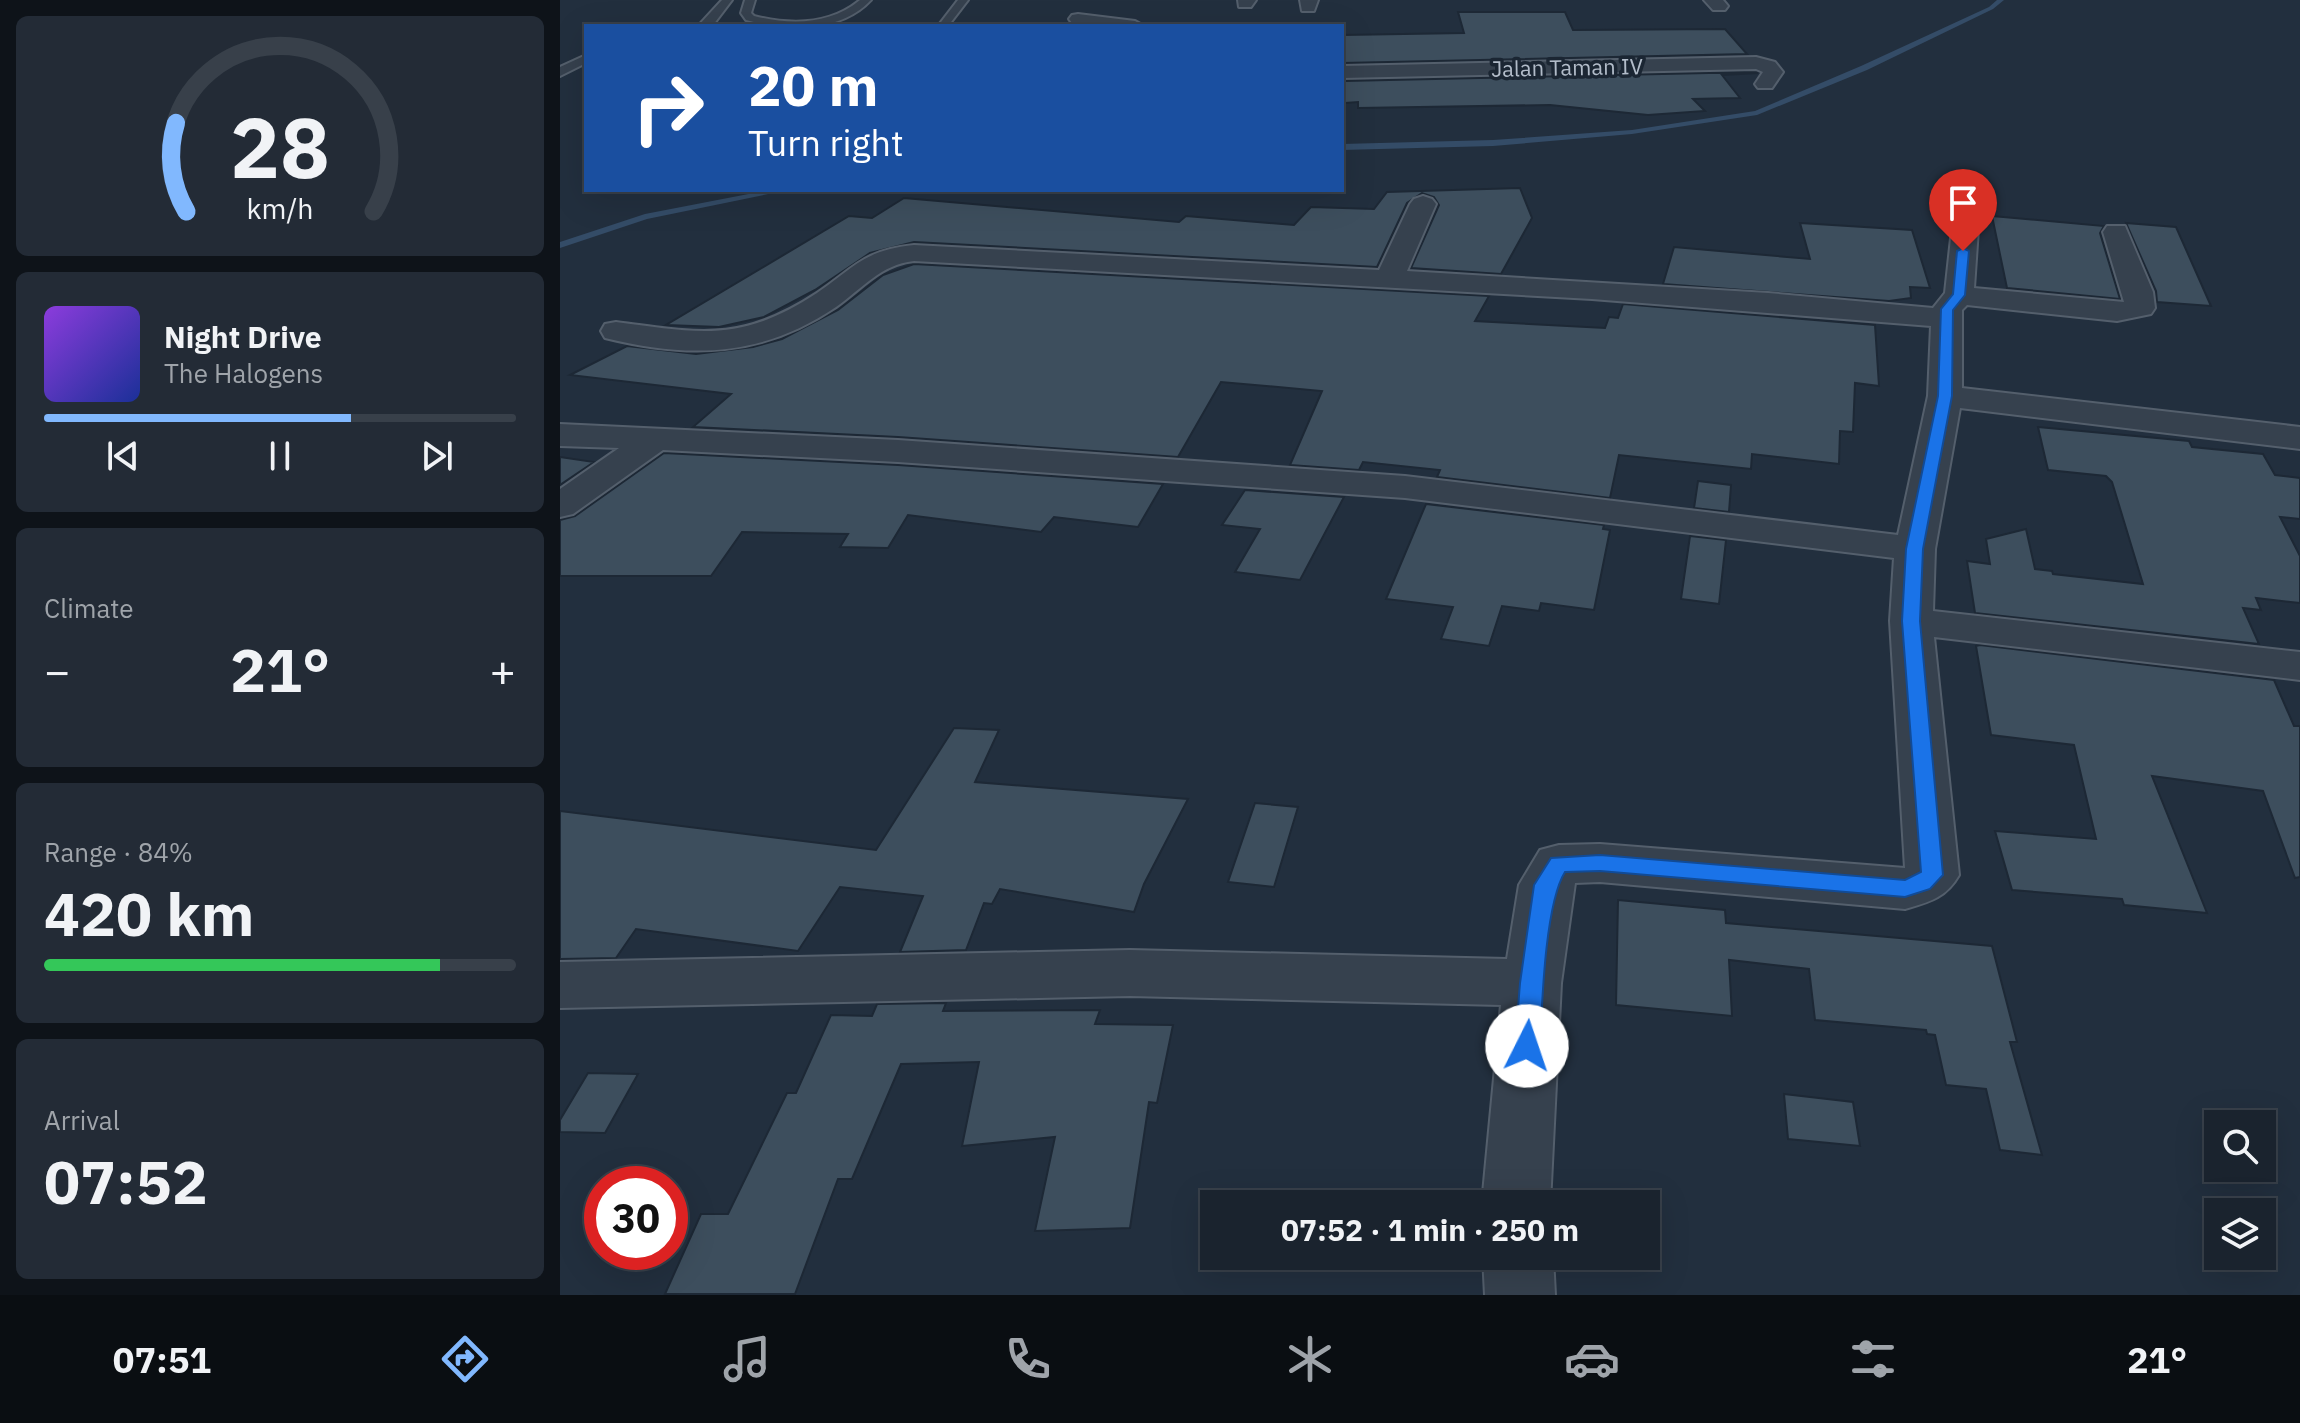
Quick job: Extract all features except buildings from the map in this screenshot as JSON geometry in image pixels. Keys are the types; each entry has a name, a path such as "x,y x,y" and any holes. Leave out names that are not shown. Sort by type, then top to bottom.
{"street":[{"path":"1088,0 1077,22 1106,24"},
{"name":"Jalan Taman IV","path":"1344,72 1756,63 1768,66 1773,72 1765,84"},
{"path":"1514,68 1525,87"},
{"path":"1397,71 1404,92"},
{"path":"1389,280 1423,204"},
{"path":"1517,1190 1532,983 1546,885 1559,864 1600,863 1905,889 1922,883 1932,875 1911,621 1915,549 1945,396 1953,307 1965,229"},
{"path":"616,331 699,342 734,340 809,310 830,298 873,262 898,254 1739,300 2117,312 2140,308 2138,292 2116,232"},
{"path":"1945,396 2300,438"},
{"path":"560,435 1137,466 1405,487 1915,549"},
{"path":"560,506 658,438"},
{"path":"1911,621 2300,666"},
{"path":"560,985 1130,973 1532,983"},
{"path":"1519,1270 1520,1295"}],"lane":[{"path":"707,24 727,0"},
{"path":"750,0 746,13 750,18 785,23 838,19 857,10 866,0"},
{"path":"945,24 963,0"},
{"path":"560,72 584,59"}],"waterway":[{"path":"1344,147 1493,143 1632,132 1757,113 1864,68 1991,8 2001,0"},
{"path":"560,245 645,217 773,192"}],"route":[{"path":"1527,1046 1532,983 1546,885 1559,864 1600,863 1905,889 1922,883 1932,875 1911,621 1913,573 1945,396 1947,309 1959,295 1963,251"}]}
